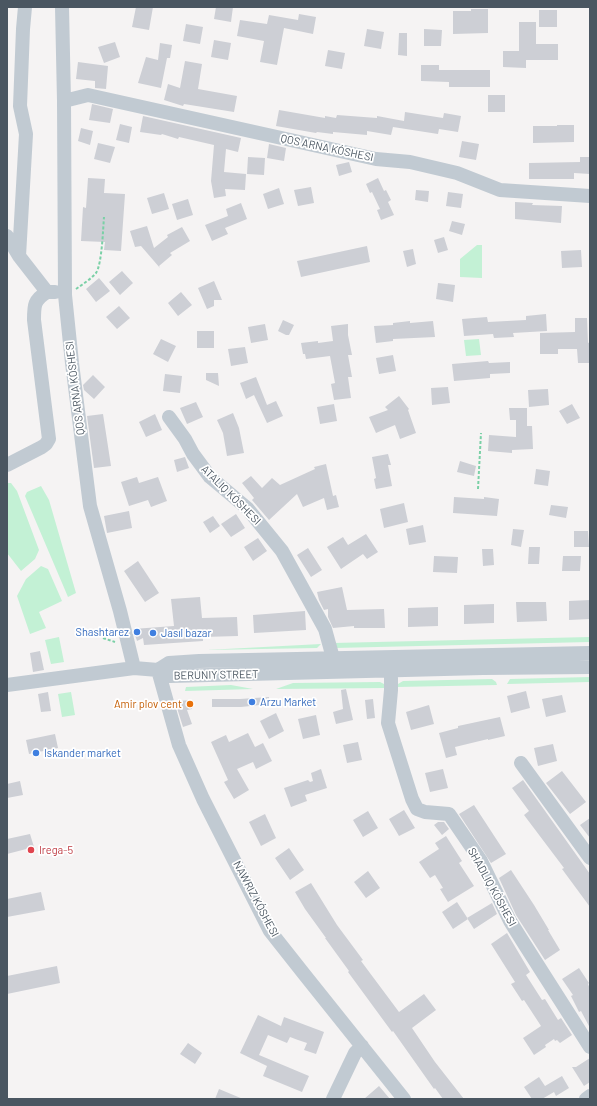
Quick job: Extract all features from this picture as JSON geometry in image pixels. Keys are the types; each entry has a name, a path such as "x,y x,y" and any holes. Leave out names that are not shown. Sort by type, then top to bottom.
{"street":[{"path":"13,256 26,134 20,106 25,7"},
{"name":"QOS ARNA KÓSHESI","path":"62,7 65,296 90,506 120,611 134,668"},
{"name":"QOS ARNA KÓSHESI","path":"64,101 88,95 376,159 410,162 457,173 500,190 590,196"},
{"path":"7,236 13,256 47,292"},
{"path":"7,465 42,447 49,439 34,320 34,304 40,296 47,292 58,292 65,296"},
{"path":"169,417 210,477 247,508 282,551 325,629 333,658"},
{"name":"BERUNIY STREET","path":"158,670 169,663 199,660 590,652"},
{"name":"BERUNIY STREET","path":"158,670 170,676 482,668 590,667"},
{"path":"7,685 134,668 158,670 179,745 203,800 270,931 404,1099"},
{"path":"391,671 388,723 412,799 417,809 425,812 449,814 481,861 510,921 590,1047"},
{"path":"521,763 590,858"},
{"path":"333,1099 355,1053 362,1046"},
{"path":"586,1099 590,1096"}],"path":[{"path":"65,296 85,283 97,272 100,258 104,217"},
{"path":"478,489 481,434"}],"green space":[{"path":"477,245 482,245 482,278 460,277 460,259"},
{"path":"479,339 481,355 466,356 464,340"},
{"path":"7,483 11,483 17,491 39,550 35,559 21,571 7,553"},
{"path":"41,486 49,500 76,593 68,597 25,496 27,492"},
{"path":"41,566 48,569 62,601 39,612 46,628 30,634 17,596 26,579"},
{"path":"59,637 64,662 51,664 45,640"},
{"path":"590,637 590,642 335,648 333,643"},
{"path":"321,644 317,648 206,650"},
{"path":"590,677 590,682 507,684 510,679"},
{"path":"492,679 497,685 397,687 398,684 403,681"},
{"path":"380,682 384,684 385,688 276,689 293,683"},
{"path":"231,685 253,689 185,691 186,687"},
{"path":"71,692 75,715 62,717 58,694"}],"building":[{"path":"136,7 153,7 149,30 132,27"},
{"path":"216,7 233,7 231,22 214,19"},
{"path":"471,9 488,9 488,33 453,34 453,11 471,11"},
{"path":"539,10 557,10 557,27 539,27"},
{"path":"299,14 316,17 313,34 284,28 277,65 260,62 264,41 237,36 240,20 267,24 269,15 298,20"},
{"path":"519,22 536,22 536,44 558,44 558,60 526,60 526,68 503,67 503,51 519,51"},
{"path":"186,24 203,27 200,44 183,41"},
{"path":"367,29 384,32 381,49 364,46"},
{"path":"424,29 442,30 441,46 424,46"},
{"path":"399,33 407,33 407,56 398,55"},
{"path":"214,40 231,43 228,60 211,57"},
{"path":"115,42 120,57 104,63 98,47"},
{"path":"160,43 172,45 170,58 167,58 161,88 138,83 146,57 158,60"},
{"path":"328,50 345,53 342,69 325,66"},
{"path":"185,61 202,64 198,89 237,96 234,112 184,104 183,106 164,100 168,84 180,88"},
{"path":"78,62 108,66 106,89 95,88 95,81 76,79"},
{"path":"421,65 439,65 439,70 490,70 490,87 449,87 449,82 421,81"},
{"path":"488,95 505,95 505,112 488,112"},
{"path":"92,104 113,109 110,123 89,120"},
{"path":"279,110 325,118 325,116 336,118 337,115 377,118 377,116 404,121 405,112 443,118 444,113 461,116 458,132 439,129 438,134 393,127 391,135 367,131 367,135 333,132 333,134 316,133 276,126"},
{"path":"143,116 241,138 238,152 226,149 224,172 246,174 245,190 225,189 226,196 214,198 211,181 214,145 179,137 178,139 162,134 140,132"},
{"path":"120,124 132,127 129,143 116,140"},
{"path":"574,125 574,142 533,143 533,126"},
{"path":"81,128 93,131 90,145 78,141"},
{"path":"462,141 479,144 476,160 459,157"},
{"path":"98,143 115,147 110,163 94,159"},
{"path":"269,144 286,148 284,161 267,158"},
{"path":"248,157 265,158 264,175 247,174"},
{"path":"580,157 590,157 590,174 574,173 574,179 529,179 529,163 580,162"},
{"path":"349,162 352,172 339,176 336,165"},
{"path":"88,178 105,179 104,193 125,194 121,251 104,250 105,242 81,241 83,207 86,208"},
{"path":"378,178 384,191 386,190 391,200 388,202 394,215 381,220 377,210 380,209 372,192 370,193 366,184"},
{"path":"311,187 314,203 298,206 294,190"},
{"path":"279,188 284,204 268,209 263,194"},
{"path":"416,190 429,191 428,202 415,200"},
{"path":"448,192 463,194 461,208 446,206"},
{"path":"164,193 169,209 152,214 147,198"},
{"path":"188,199 193,215 177,220 172,204"},
{"path":"515,202 533,203 532,205 562,206 561,223 515,219"},
{"path":"241,203 247,219 225,228 228,234 212,241 205,225 228,216 226,209"},
{"path":"452,221 465,224 462,235 449,231"},
{"path":"147,226 154,248 168,237 167,235 182,227 190,241 170,253 172,255 159,266 160,268 141,246 135,247 130,231"},
{"path":"444,237 448,250 438,253 434,240"},
{"path":"367,246 370,262 301,277 297,261"},
{"path":"413,249 416,264 407,267 403,251"},
{"path":"581,250 582,267 562,268 561,251"},
{"path":"122,271 133,283 120,295 109,282"},
{"path":"99,278 110,291 96,302 86,289"},
{"path":"214,281 222,300 214,300 214,306 207,309 198,288"},
{"path":"438,283 455,285 453,302 436,299"},
{"path":"181,292 192,305 178,316 168,303"},
{"path":"119,306 130,318 117,329 106,317"},
{"path":"546,314 547,331 513,333 514,337 494,338 493,334 464,336 462,319 487,317 488,322 526,320 526,316"},
{"path":"575,318 587,318 588,343 590,342 590,363 578,363 577,349 558,349 558,354 540,354 540,333 575,332"},
{"path":"283,320 294,325 289,335 278,331"},
{"path":"410,321 410,323 433,321 435,337 393,339 393,341 376,343 374,326 393,325 393,323"},
{"path":"265,324 268,340 251,343 248,327"},
{"path":"348,324 348,335 352,355 348,355 352,377 348,377 351,398 334,400 331,384 335,383 330,356 306,359 305,354 303,354 301,343 333,341 331,326"},
{"path":"197,331 214,331 214,348 197,348"},
{"path":"161,339 176,346 168,362 153,354"},
{"path":"245,347 248,363 231,366 228,349"},
{"path":"393,355 396,371 379,374 376,358"},
{"path":"488,361 489,363 510,362 510,373 490,374 490,378 454,381 452,364"},
{"path":"206,373 218,373 219,386 206,380"},
{"path":"165,374 182,376 180,393 163,391"},
{"path":"93,375 105,387 94,399 84,390 83,385"},
{"path":"256,377 267,405 276,401 283,416 267,423 254,395 246,399 240,383"},
{"path":"448,387 450,403 432,405 431,388"},
{"path":"548,389 549,405 529,407 528,390"},
{"path":"399,396 409,409 408,410 416,433 400,439 395,425 376,433 369,417 388,410 385,407"},
{"path":"196,402 203,417 187,424 180,408"},
{"path":"334,404 337,421 320,424 317,407"},
{"path":"572,404 580,418 567,424 559,411"},
{"path":"509,408 527,408 527,426 532,426 533,449 512,450 512,453 488,451 489,435 516,437 516,420 510,420"},
{"path":"233,413 239,428 244,453 227,456 223,433 217,420"},
{"path":"103,414 111,466 94,468 87,416"},
{"path":"155,414 162,430 146,437 139,422"},
{"path":"388,454 391,465 388,465 392,486 376,489 374,479 376,478 372,457"},
{"path":"185,457 189,468 177,472 174,460"},
{"path":"460,461 476,466 474,476 457,472"},
{"path":"326,464 333,496 336,495 339,507 327,510 324,498 303,507 297,494 269,520 252,500 254,498 242,483 251,476 262,488 272,478 280,485 315,469 314,467"},
{"path":"536,469 550,471 548,486 534,484"},
{"path":"137,477 139,483 158,477 167,501 151,507 148,500 129,506 121,482"},
{"path":"454,497 484,499 484,497 499,499 497,516 453,513"},
{"path":"404,503 408,522 384,528 380,509"},
{"path":"551,505 568,507 566,518 549,515"},
{"path":"129,511 132,528 107,533 104,516"},
{"path":"236,514 245,528 231,537 221,524"},
{"path":"213,516 220,526 210,533 203,522"},
{"path":"423,525 426,542 409,545 406,529"},
{"path":"513,529 524,530 521,547 511,545"},
{"path":"574,531 588,531 589,547 574,547"},
{"path":"366,534 378,552 367,559 363,554 341,569 327,547 343,537 348,545"},
{"path":"258,538 267,551 253,561 244,547"},
{"path":"529,547 540,547 539,564 528,564"},
{"path":"308,548 322,570 311,577 297,555"},
{"path":"482,549 493,549 494,565 483,566"},
{"path":"434,556 458,557 457,573 433,572"},
{"path":"563,556 581,556 580,571 562,571"},
{"path":"138,561 159,593 145,602 124,571"},
{"path":"342,587 347,610 384,609 385,628 354,628 354,626 333,628 328,617 328,609 324,610 317,592"},
{"path":"200,597 202,618 237,617 238,636 203,637 203,641 144,645 143,638 137,641 133,629 174,626 171,599"},
{"path":"590,600 590,619 569,620 569,601"},
{"path":"516,602 546,602 547,621 517,622"},
{"path":"494,604 494,623 464,624 464,605"},
{"path":"438,607 438,626 408,627 408,608"},
{"path":"305,611 306,630 254,633 253,615"},
{"path":"40,651 44,670 33,672 30,653"},
{"path":"346,689 353,720 336,724 333,712 343,709 341,690"},
{"path":"526,691 530,708 511,713 507,696"},
{"path":"48,692 51,711 41,712 38,694"},
{"path":"562,695 566,712 546,717 542,699"},
{"path":"269,697 269,704 241,707 212,707 212,699"},
{"path":"373,699 375,718 367,719 365,700"},
{"path":"192,700 192,709 187,710 192,724 183,727 177,708 177,701"},
{"path":"429,705 434,724 411,730 406,712"},
{"path":"276,713 284,731 269,739 260,721"},
{"path":"316,715 320,735 303,739 298,719"},
{"path":"500,717 505,736 455,747 457,755 446,758 439,733 458,728 458,726"},
{"path":"248,733 255,747 263,743 272,761 256,769 253,762 237,769 249,790 234,799 224,782 228,780 211,742 226,735 229,742"},
{"path":"55,734 58,748 29,754 26,740"},
{"path":"358,742 362,760 347,763 343,745"},
{"path":"553,744 557,761 538,766 534,748"},
{"path":"321,769 327,788 305,795 307,801 291,807 284,788 308,780 310,782 313,781 311,773"},
{"path":"443,769 448,788 430,792 425,773"},
{"path":"562,771 586,802 570,814 546,783"},
{"path":"523,780 590,874 590,907 562,869 564,868 524,815 529,811 512,788"},
{"path":"20,781 23,795 7,798 7,784"},
{"path":"474,805 506,854 491,863 459,814"},
{"path":"404,810 415,828 399,836 389,819"},
{"path":"368,811 378,828 363,837 353,820"},
{"path":"265,814 276,838 261,846 249,822"},
{"path":"590,818 590,838 580,825"},
{"path":"438,822 444,822 449,829 442,835 434,825"},
{"path":"30,834 34,847 7,854 7,839"},
{"path":"446,836 462,861 459,863 474,886 448,902 440,889 443,888 435,875 430,878 419,862 439,849 435,843"},
{"path":"289,848 304,870 290,880 275,858"},
{"path":"511,870 534,905 560,950 545,960 516,915 499,878"},
{"path":"368,871 380,888 366,898 354,882"},
{"path":"311,883 337,925 363,960 361,961 399,1012 424,994 436,1010 412,1028 435,1062 464,1099 443,1099 435,1088 434,1089 393,1031 392,1032 348,972 349,971 305,909 295,892"},
{"path":"41,892 45,910 7,917 7,899"},
{"path":"457,902 468,919 453,929 442,912"},
{"path":"492,903 497,914 474,929 467,918"},
{"path":"507,933 530,972 526,975 542,1000 545,999 558,1020 561,1018 572,1035 560,1043 554,1039 545,1045 546,1047 534,1055 523,1038 541,1026 524,1000 522,1001 511,984 515,982 491,944"},
{"path":"57,966 60,983 7,994 7,976"},
{"path":"579,968 589,983 590,1028 581,1011 579,1012 571,996 573,995 562,979"},
{"path":"258,1015 281,1026 284,1017 324,1032 316,1054 304,1050 307,1043 290,1037 287,1043 268,1035 259,1055 309,1076 302,1092 263,1076 267,1066 240,1053"},
{"path":"188,1043 202,1053 195,1064 180,1054"},
{"path":"590,1058 590,1082 584,1086 572,1067 576,1067"},
{"path":"562,1076 569,1088 556,1096 554,1092 542,1099 532,1099 524,1087 539,1077 545,1086"},
{"path":"379,1086 390,1099 364,1099"},
{"path":"219,1089 243,1099 215,1099"}],"place":[{"name":"Shashtarez","path":"137,632"},
{"name":"Jasıl bazar","path":"153,633"},
{"name":"Arzu Market","path":"252,702"},
{"name":"Amir plov cent","path":"190,704"},
{"name":"Iskander market","path":"36,753"},
{"name":"Irega-5","path":"31,850"}]}
